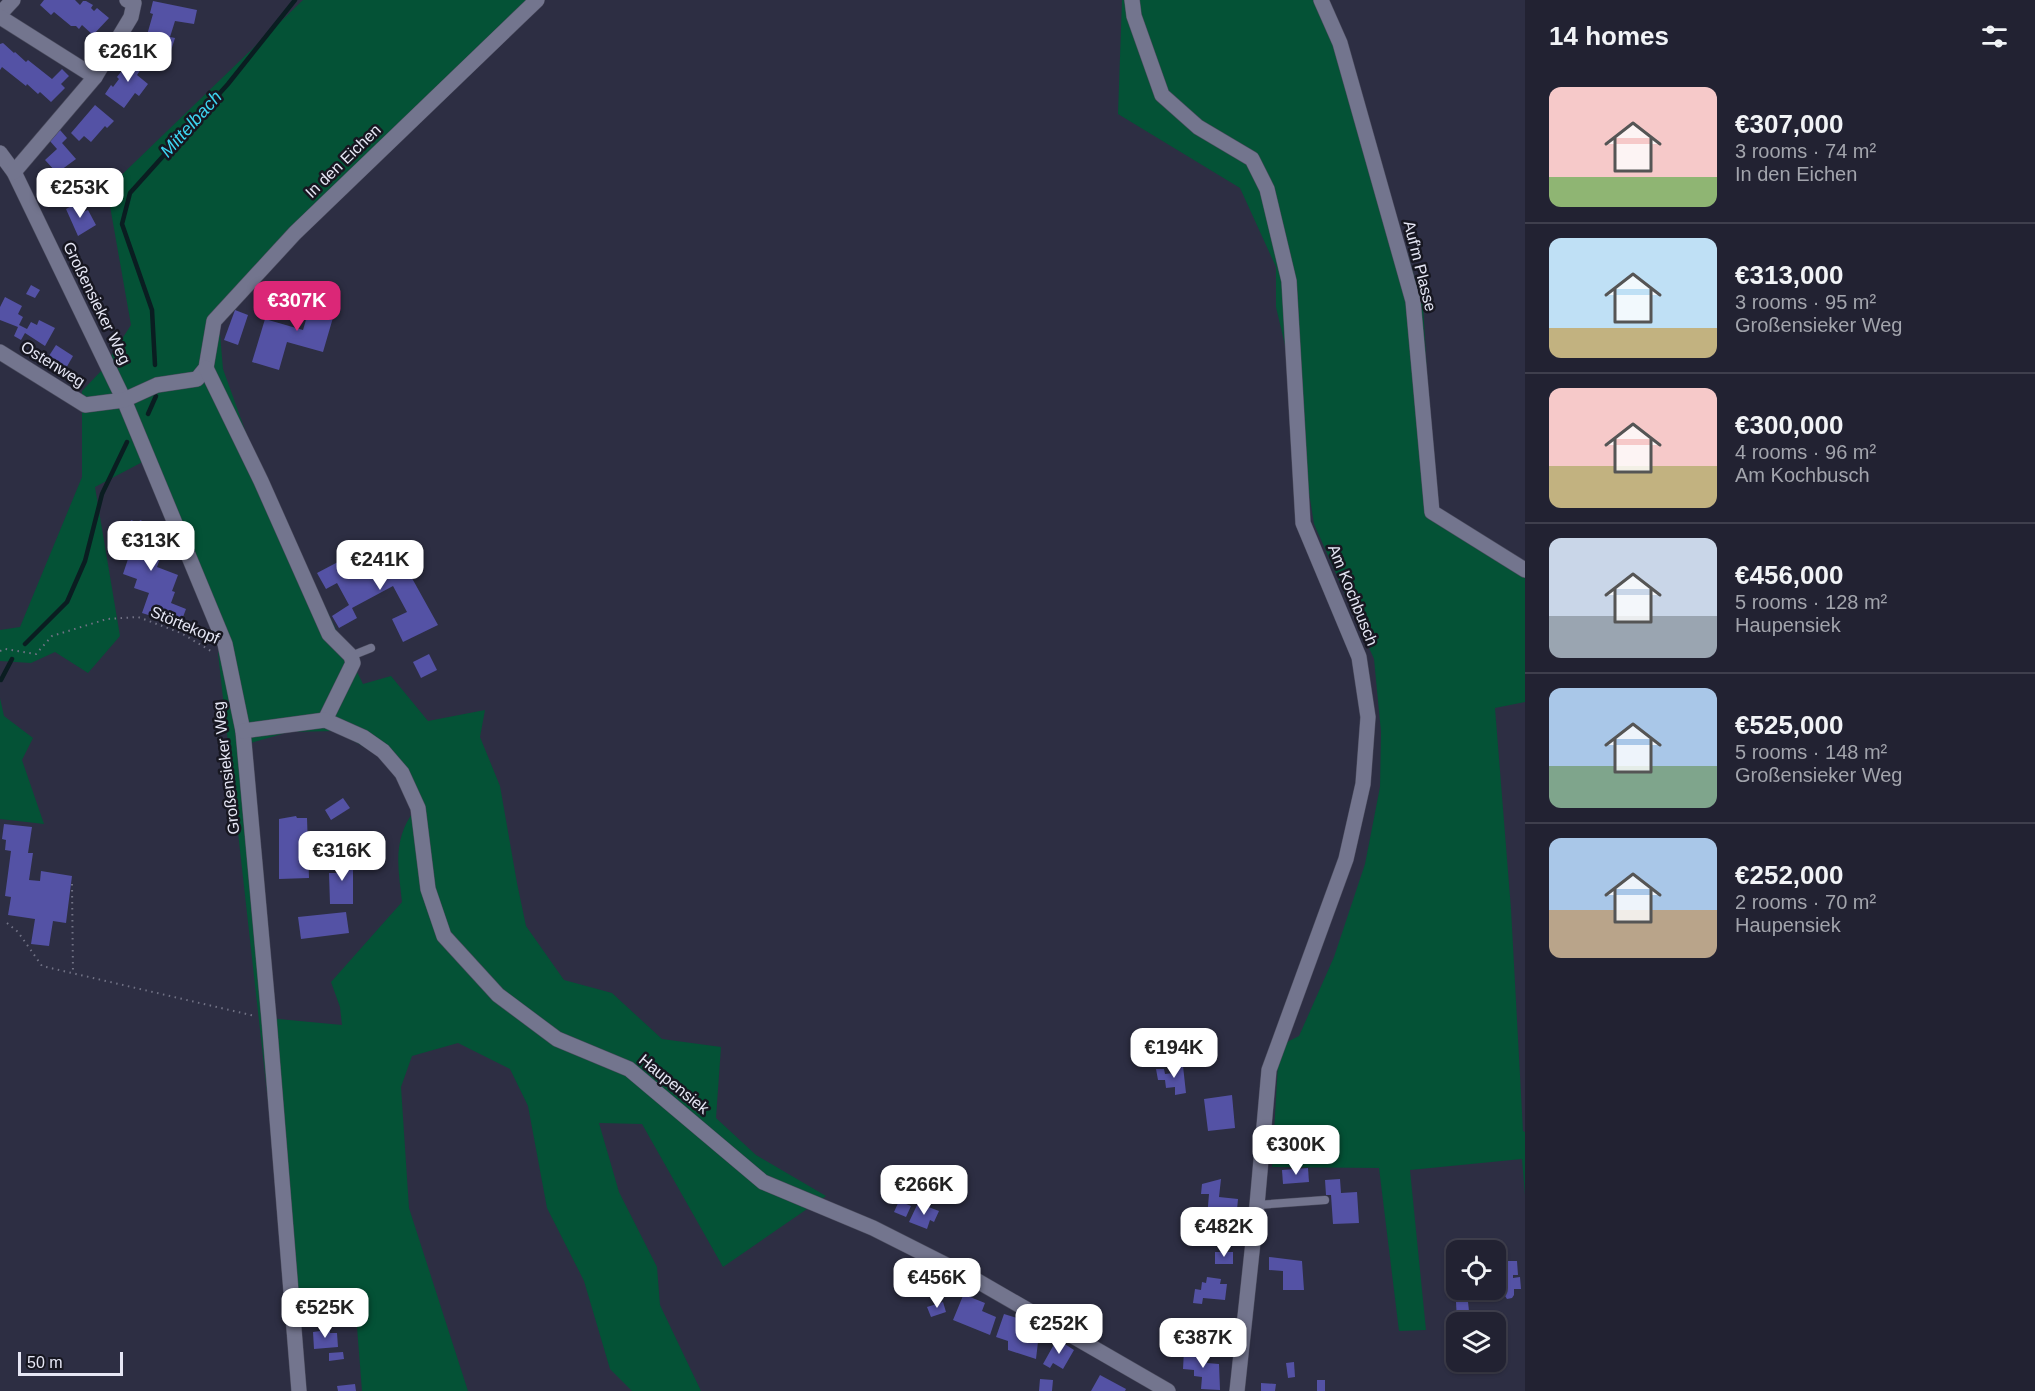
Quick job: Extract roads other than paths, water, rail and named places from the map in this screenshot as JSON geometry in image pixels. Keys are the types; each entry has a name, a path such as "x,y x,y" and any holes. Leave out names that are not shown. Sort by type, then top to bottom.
{"street":[{"path":"13,0 0,16 95,77"},
{"path":"14,172 95,77 131,17 134,3 127,0"},
{"name":"In den Eichen","path":"206,368 214,321 295,232 537,0"},
{"name":"Am Kochbusch","path":"1132,0 1134,16 1162,95 1198,127 1252,159 1267,189 1289,281 1304,523 1359,657 1368,717 1363,784 1346,859 1269,1070 1237,1391"},
{"name":"Auf'm Plasse","path":"1321,0 1340,43 1413,301 1432,512 1525,570"},
{"name":"Großensieker Weg","path":"0,153 14,172 124,400 225,644 243,731 299,1391"},
{"name":"Ostenweg","path":"0,352 85,405 124,400"},
{"path":"124,400 157,385 197,379 206,368 261,482 329,634 351,656 353,663 325,720 243,731"},
{"name":"Haupensiek","path":"325,720 363,737 383,751 402,773 418,808 428,890 444,936 498,995 556,1039 629,1069 763,1182 873,1228 974,1278 1168,1391"}],"lane":[{"path":"351,656 371,648"},
{"path":"1257,1205 1325,1200"}],"waterway":[{"name":"Mittelbach","path":"155,365 152,310 122,224 130,193 228,84 295,0"},
{"name":"Mittelbach","path":"148,414 156,396"},
{"name":"Mittelbach","path":"25,644 67,602 85,561 102,494 127,442"},
{"name":"Mittelbach","path":"1,680 12,659"}]}
